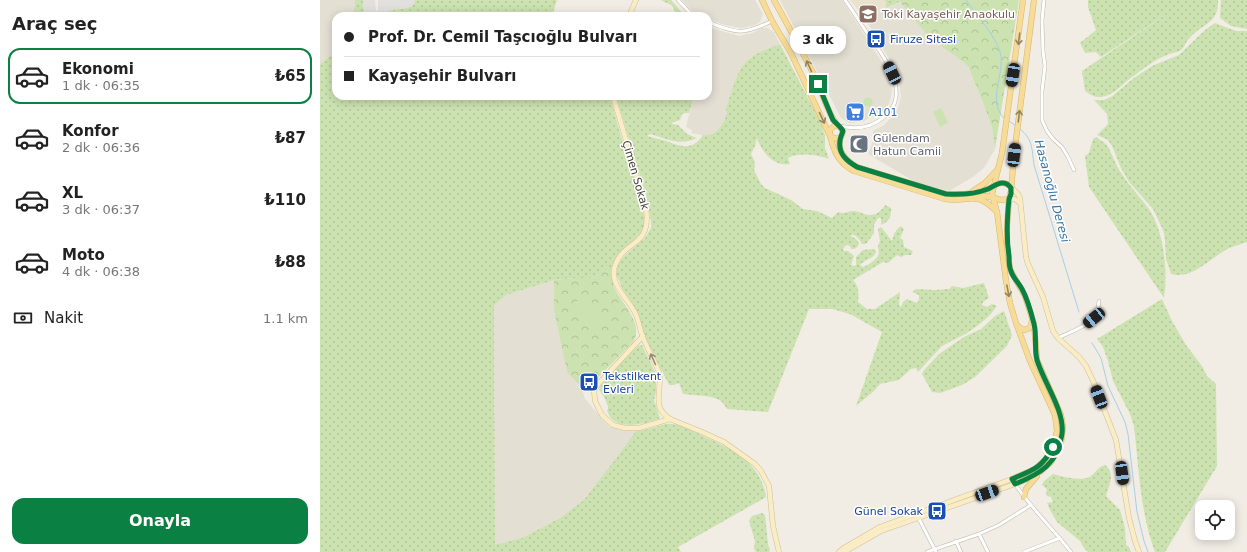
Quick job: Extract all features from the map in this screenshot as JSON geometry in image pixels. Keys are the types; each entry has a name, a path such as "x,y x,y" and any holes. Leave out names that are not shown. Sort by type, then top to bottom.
{"main road":[{"path":"631,12 636,0"},
{"path":"762,0 772,21 791,53 830,134 836,155 843,164 854,171 945,200 968,196 1000,183 1006,183 1019,196 1023,240 1028,264 1043,297 1053,332 1079,357 1086,366 1116,440 1129,518 1139,552"},
{"path":"774,0 803,51 833,120 843,131 840,141 840,149 846,159 857,167 941,193 980,196 999,200 1015,199 1020,204"},
{"path":"844,552 881,531 1013,481 1035,470 1045,460 1053,447 1057,430 1055,415 1030,361 1010,302 997,212 992,191 1002,153 1023,0"},
{"path":"1024,497 1026,489 1040,472 1051,462 1057,452 1061,443 1063,427 1061,415 1037,360 1035,329 1025,296 1010,269 1006,235 1014,155 1034,0"},
{"name":"Çimen Sokak","path":"614,100 646,208 648,222 644,234 621,254 615,266 615,281 636,314 643,336 659,372 660,385 658,400 660,410 663,415 670,420"},
{"path":"839,126 830,128 830,134 834,139 841,137"},
{"path":"968,196 985,183 998,168"},
{"path":"968,196 986,202 997,212"},
{"path":"1016,323 1023,330 1030,328 1032,323 1029,307"},
{"path":"643,336 594,390 595,401 602,415 614,425 625,428 639,428 670,420 724,442 755,464 761,471 769,486 773,526 779,552"},
{"path":"1013,481 1031,477 1040,472"},
{"path":"839,552 880,527 918,516"}],"street":[{"path":"678,0 689,12"},
{"path":"841,137 851,129 872,124 882,119 890,112 897,96 894,80 887,63 845,0"},
{"path":"1044,0 1042,20 1045,66 1042,91 1042,120 1047,131 1062,147 1074,170"},
{"path":"712,24 738,32 756,29 772,21"},
{"path":"839,126 851,129"},
{"path":"1058,338 1087,324 1094,318 1098,310 1099,302"},
{"path":"1013,481 1024,497 1071,552"},
{"path":"927,552 935,551 956,541 979,534 999,525 1032,506"},
{"path":"918,516 935,551"},
{"path":"979,534 988,552"},
{"path":"1024,552 1060,538"},
{"path":"956,541 962,552"}],"shaded area":[{"path":"320,0 355,0 354,12 332,12 332,55 320,64"},
{"path":"363,0 375,0 376,11 378,11 378,0 415,0 415,3 410,7 387,12 364,12"},
{"path":"682,0 755,0 763,14 760,22 755,25 742,28 725,25 712,20 712,12 693,12"},
{"name":"Firuze Sitesi","path":"780,0 842,0 882,62 890,80 892,89 891,97 888,105 883,110 877,115 863,121 850,123 841,118"},
{"name":"Toki Kayaşehir Anaokulu","path":"850,0 885,0 887,8 866,20"},
{"name":"Firuze Sitesi","path":"899,2 936,43 968,66 992,127 995,149 984,168 973,177 949,191 917,183 868,154 873,141 873,131 884,125 894,115 898,108 901,96 899,80 895,69 866,20"},
{"path":"712,28 739,36 753,33 761,28 768,28 774,32 780,44 751,57 744,64 736,81 721,128 707,136 691,133 692,130 686,127 693,100 712,100"},
{"path":"554,280 554,311 567,372 581,387 585,399 609,426 626,431 636,431 585,500 560,518 522,538 495,546 494,306 506,295"}],"green space":[{"path":"355,0 363,0 364,12 354,12"},
{"path":"415,0 557,0 553,12 387,12 408,8"},
{"path":"661,0 671,0 682,12 675,12 671,5"},
{"path":"885,0 898,0 899,2 887,8"},
{"path":"898,0 1019,0 995,149 992,127 968,66 936,43"},
{"path":"1088,0 1218,0 1218,8 1212,19 1193,34 1181,50 1169,54 1150,64 1112,93 1098,97 1085,91 1082,71 1177,7 1101,57 1096,52 1085,53 1080,43 1096,30 1088,7"},
{"path":"1221,0 1247,0 1247,29 1231,26 1220,18"},
{"path":"1215,23 1236,31 1247,31 1247,242 1229,248 1202,267 1187,274 1171,274 1166,259 1163,230 1153,209 1129,182 1108,140 1097,135 1108,124 1107,114 1094,100 1104,100 1111,97 1134,78 1152,66 1179,55 1205,30"},
{"path":"780,44 819,119 825,135 825,148 829,159 814,155 798,155 788,158 790,164 778,163 773,161 765,153 757,138 751,154 754,160 754,170 761,184 765,188 791,200 803,209 817,211 832,218 838,212 844,213 854,211 867,215 874,215 885,205 891,208 890,216 886,222 881,225 881,218 878,218 874,225 874,233 866,244 862,244 856,236 850,235 857,240 859,244 857,247 851,249 850,246 846,245 843,249 854,256 851,265 856,265 856,257 863,250 873,249 876,251 874,256 860,265 863,267 870,264 876,258 879,254 878,246 880,241 878,229 881,227 892,241 895,232 901,226 904,229 900,238 903,240 904,247 913,251 911,255 901,257 897,255 888,263 883,262 853,280 858,290 858,302 867,309 875,309 900,292 899,305 901,307 903,302 907,299 917,303 919,300 919,295 912,292 916,289 949,289 952,286 963,288 984,283 989,298 983,302 982,305 987,307 992,304 997,306 981,323 967,333 942,346 918,372 916,368 911,369 899,380 880,384 856,406 882,332 850,314 832,309 809,309 768,412 727,409 721,401 717,399 707,396 683,394 679,383 669,385 643,333 635,308 623,290 617,276 617,268 619,263 624,256 645,238 651,228 647,199 617,100 693,100 689,113 682,114 680,120 673,122 672,124 678,125 687,134 697,138 679,142 650,134 647,136 677,145 691,146 695,144 703,135 712,134 719,129 724,122 727,113 726,109 741,69 749,59 764,50"},
{"path":"332,55 332,100 611,100 642,201 644,221 642,232 618,254 613,263 611,274 606,270 596,277 554,280 506,295 494,306 495,545 522,538 560,518 584,500 636,431 666,424 688,428 744,458 758,475 763,485 766,497 678,547 681,552 320,552 320,64"},
{"path":"866,98 870,98 872,102 870,106 866,106 864,104 864,100"},
{"path":"941,108 948,122 940,127 933,112"},
{"path":"1096,137 1104,142 1109,148 1120,172 1149,209 1156,223 1160,233 1164,254 1166,277 1164,298 1089,187 1085,156 1089,153 1093,139"},
{"path":"606,269 611,274 615,289 631,315 636,329 636,336 633,342 591,385 581,387 567,372 554,311 554,280 596,277"},
{"path":"579,298 603,315 595,327 571,310"},
{"path":"1162,299 1172,321 1186,345 1202,366 1207,376 1216,384 1217,466 1196,500 1195,500 1165,552 1155,552 1150,537 1143,506 1134,426 1130,414 1113,381 1103,347 1097,339"},
{"path":"1004,311 1012,335 1007,346 975,377 962,385 940,393 932,392 922,374 924,370 939,354 964,337 981,329 995,316"},
{"path":"640,345 642,345 656,374 656,392 654,400 660,418 640,424 624,425 617,423 612,419 607,411 608,407 606,400 599,390 617,366"},
{"path":"1105,465 1111,475 1106,496 1120,510 1125,528 1126,545 1129,547 1131,552 1088,552 1080,541 1057,522 1047,503 1053,502 1051,497 1047,496 1047,489 1042,485 1044,481 1053,474 1083,479 1091,476 1099,468"},
{"path":"762,513 765,515 770,550 769,552 756,552 754,549 755,541 749,521 752,516"}],"waterway":[{"name":"Hasanoğlu Deresi","path":"966,0 990,33 1000,52 1001,69 996,95 999,111 1004,118"},
{"name":"Hasanoğlu Deresi","path":"1009,121 1016,126"},
{"name":"Hasanoğlu Deresi","path":"1020,129 1030,141 1034,165 1079,312"},
{"name":"Hasanoğlu Deresi","path":"1092,343 1101,358 1108,386 1125,422 1128,434 1137,512 1148,552"}],"place":[{"name":"Toki Kayaşehir Anaokulu","path":"868,14"},
{"name":"Firuze Sitesi","path":"876,39"},
{"name":"A101","path":"855,112"},
{"name":"Gülendam Hatun Camii","path":"859,144"},
{"name":"Tekstilkent Evleri","path":"589,382"},
{"name":"Günel Sokak","path":"937,511"}],"route":[{"path":"818,84 833,120 843,131 840,138 840,149 842,154 857,167 941,193 953,195 983,191 1000,183 1006,183 1011,188 1006,235 1010,269 1025,296 1035,329 1037,360 1061,415 1063,427 1061,443 1051,462 1040,472 1015,484 1012,479 1035,470 1049,455 1053,447"}]}
